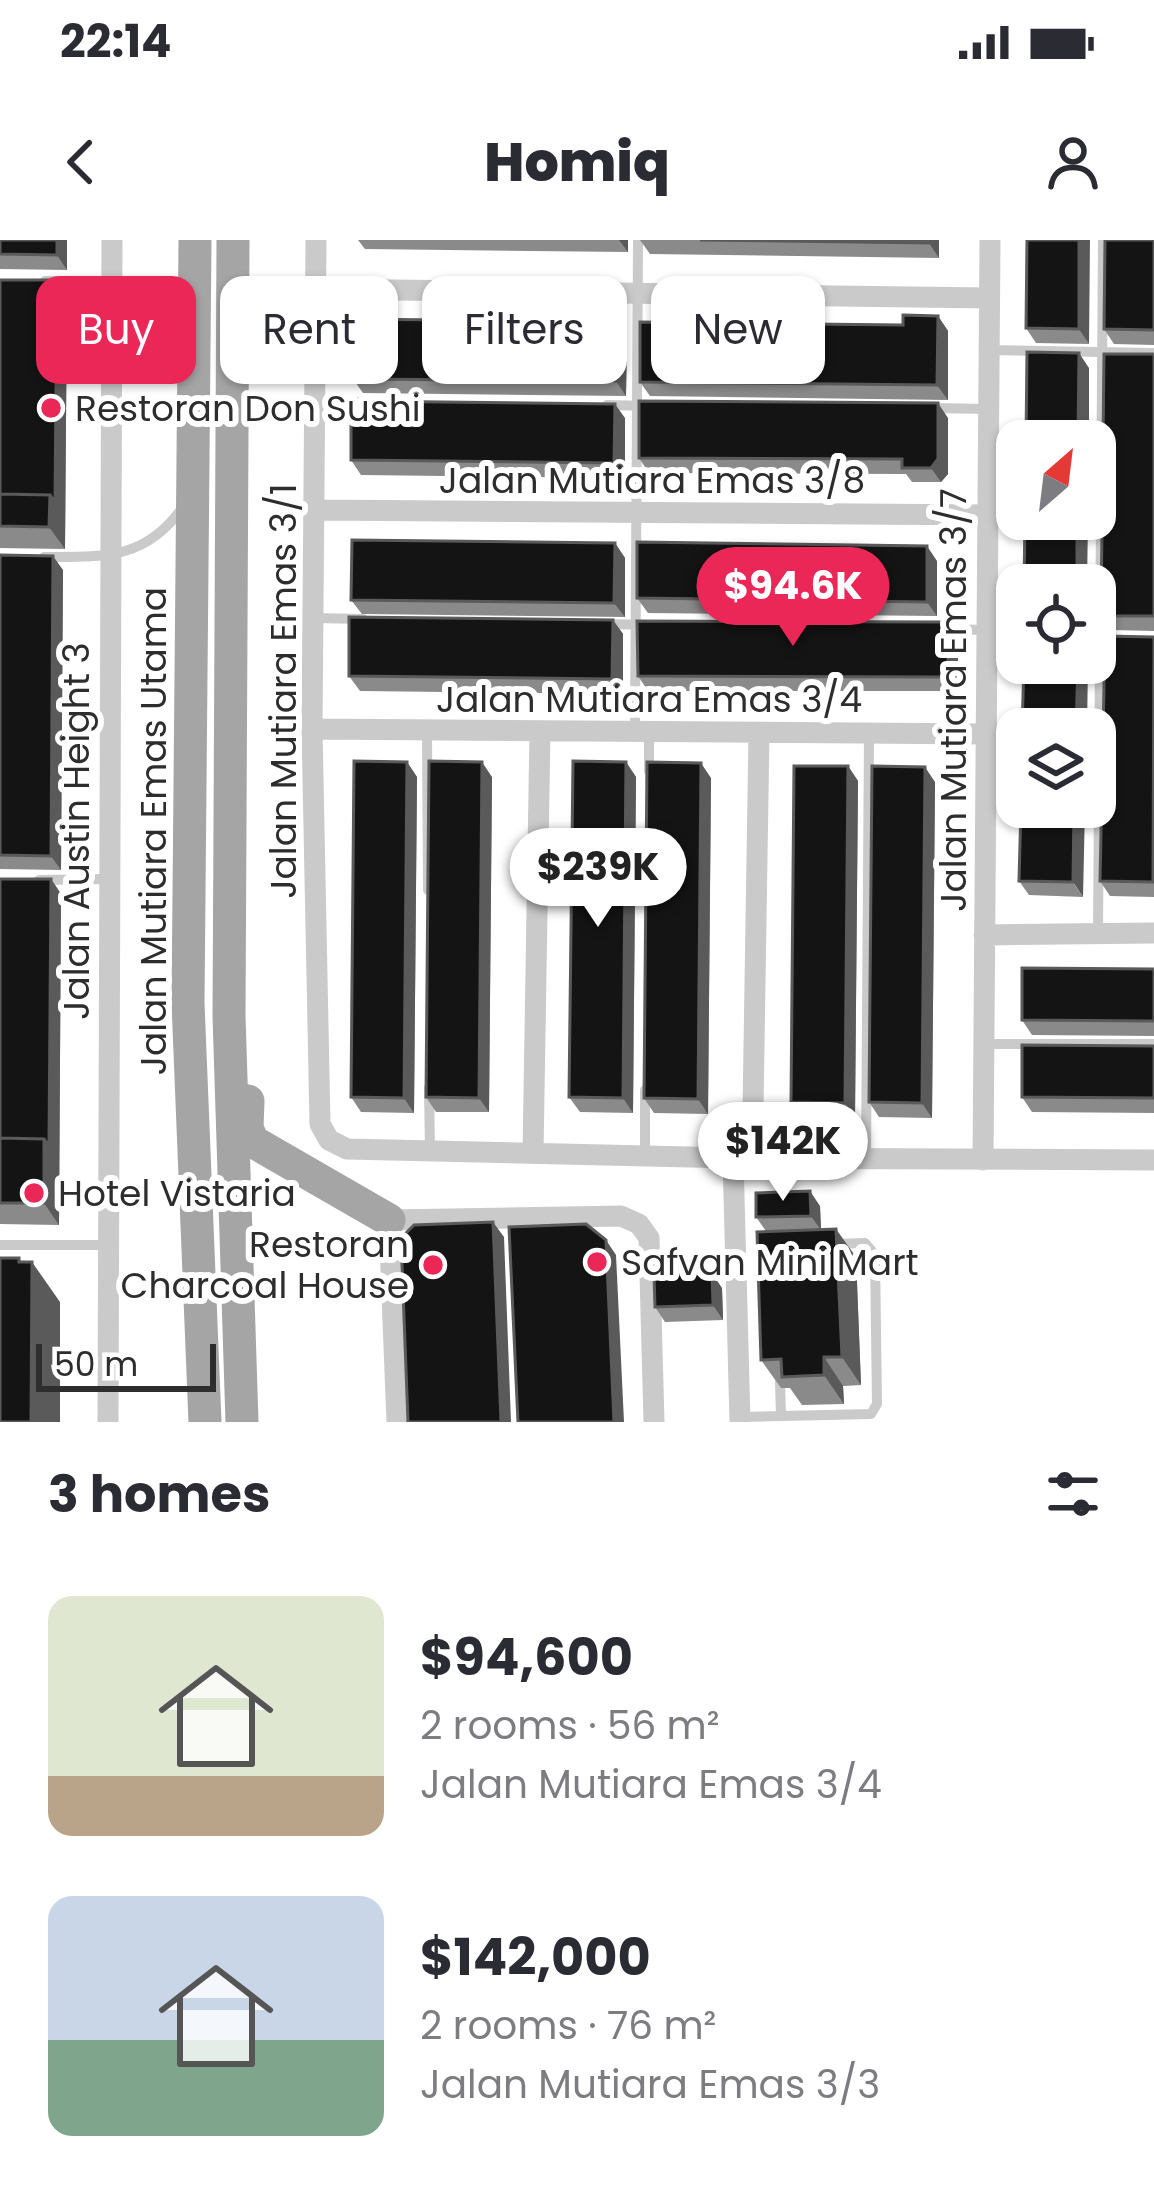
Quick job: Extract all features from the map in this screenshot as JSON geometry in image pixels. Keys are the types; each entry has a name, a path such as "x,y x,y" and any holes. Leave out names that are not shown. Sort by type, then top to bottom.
{"main road":[{"name":"Jalan Mutiara Emas Utama","path":"195,240 188,1003 205,1422"},
{"path":"233,240 229,1016 242,1422"},
{"path":"229,1016 245,1034 252,1141 389,1220"}],"street":[{"name":"Jalan Austin Height 3","path":"111,276 112,240"},
{"name":"Jalan Mutiara Emas 3/1","path":"316,240 316,276"},
{"name":"Jalan Mutiara Emas 3/7","path":"982,1160 990,240"},
{"path":"398,290 989,298"},
{"name":"Jalan Austin Height 3","path":"108,1422 111,384"},
{"name":"Jalan Mutiara Emas 3/1","path":"316,384 312,729 320,1124 329,1140 347,1149 430,1151"},
{"name":"Jalan Mutiara Emas 3/8","path":"316,510 988,515"},
{"name":"Jalan Mutiara Emas 3/4","path":"312,729 986,734"},
{"path":"533,1154 540,731"},
{"path":"753,1108 759,733"},
{"path":"984,935 1154,933"},
{"path":"430,1151 1154,1160"},
{"path":"734,1158 740,1419"},
{"path":"397,1422 389,1220 621,1216 639,1224 649,1238 654,1422"}],"lane":[{"path":"638,240 634,624 649,779"},
{"path":"1099,564 1102,240"},
{"path":"22,281 36,281"},
{"path":"989,350 1154,353"},
{"path":"316,401 385,402"},
{"path":"592,405 661,406"},
{"path":"918,408 988,409"},
{"path":"22,557 111,556 160,536 194,490"},
{"path":"313,618 382,620"},
{"path":"588,623 658,625"},
{"path":"916,629 996,635"},
{"path":"1097,934 1098,684"},
{"path":"427,731 428,894"},
{"path":"866,1159 869,734"},
{"path":"21,880 107,879"},
{"path":"983,1044 1154,1044"},
{"path":"429,1081 430,1151"},
{"path":"645,1156 646,1085"},
{"path":"740,1419 871,1414 878,1404 875,1255 865,1243 776,1246 781,1416"},
{"path":"0,1245 109,1244"}],"building":[{"path":"0,240 57,240 57,255 0,254"},
{"path":"700,240 929,240 929,243"},
{"path":"1027,240 1079,240 1079,329 1026,328"},
{"path":"1105,240 1154,240 1154,330 1104,329"},
{"path":"0,280 36,280 36,384 56,384 55,502 50,495 0,494"},
{"path":"903,315 938,316 937,385 825,384 825,324 903,325"},
{"path":"398,320 422,320 422,380 398,379"},
{"path":"640,322 651,322 651,382 640,382"},
{"path":"1027,352 1079,353 1078,420 1026,420"},
{"path":"1104,354 1154,354 1154,616 1116,616 1116,564 1102,564 1102,540 1116,540 1116,420 1103,420"},
{"path":"351,401 615,404 614,463 351,460"},
{"path":"639,401 938,403 938,459 931,468 902,468 902,459 639,458"},
{"path":"0,494 50,495 49,527 0,526"},
{"path":"352,540 615,543 614,603 351,600"},
{"path":"1025,540 1077,540 1077,564 1024,564"},
{"path":"637,542 927,546 927,602 637,598"},
{"path":"0,555 53,556 51,856 0,855"},
{"path":"349,617 613,620 612,679 349,676"},
{"path":"637,621 948,622 948,677 638,676"},
{"path":"1116,636 1154,637 1153,882 1100,881 1101,828 1116,828 1116,708 1104,708 1104,684 1116,684"},
{"path":"1023,684 1077,684 1077,708 1023,708"},
{"path":"354,761 407,762 404,1098 351,1097"},
{"path":"429,761 482,762 479,1098 426,1097"},
{"path":"573,761 626,762 623,1098 569,1097"},
{"path":"647,762 701,763 698,1099 644,1098"},
{"path":"794,766 848,766 845,1103 791,1102"},
{"path":"872,766 925,767 922,1103 869,1102"},
{"path":"1020,828 1074,828 1073,882 1019,881"},
{"path":"0,879 51,879 49,1146 44,1139 0,1138"},
{"path":"1022,968 1154,969 1154,1021 1022,1020"},
{"path":"1022,1045 1154,1046 1154,1098 1022,1097"},
{"path":"0,1138 44,1139 44,1203 0,1203"},
{"path":"810,1191 811,1216 756,1217 756,1193"},
{"path":"493,1222 501,1422 408,1422 401,1238 414,1225"},
{"path":"586,1224 606,1240 614,1422 518,1422 509,1227"},
{"path":"836,1229 842,1357 824,1357 824,1375 782,1377 781,1359 761,1360 757,1232"},
{"path":"0,1258 32,1262 31,1422 0,1422"},
{"path":"712,1273 713,1305 655,1307 654,1276"}],"place":[{"name":"Restoran Don Sushi","path":"51,408"},
{"name":"Hotel Vistaria","path":"34,1193"},
{"name":"Safvan Mini Mart","path":"597,1262"},
{"name":"Restoran Charcoal House","path":"433,1265"}]}
